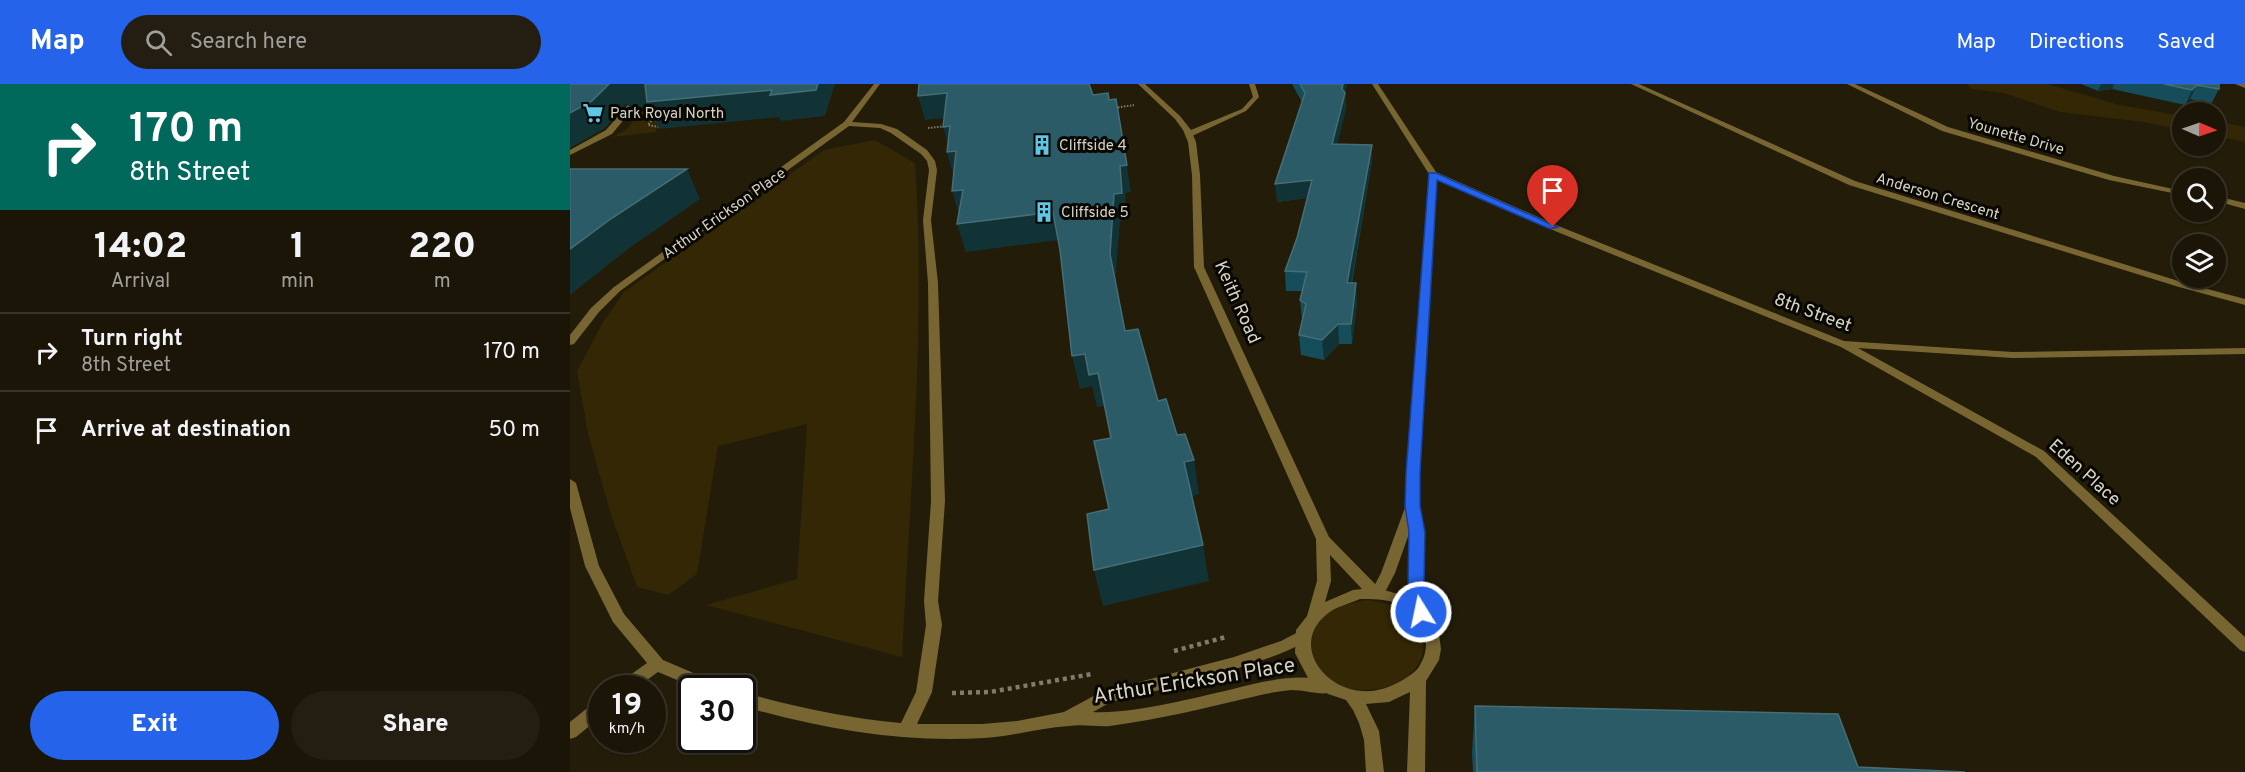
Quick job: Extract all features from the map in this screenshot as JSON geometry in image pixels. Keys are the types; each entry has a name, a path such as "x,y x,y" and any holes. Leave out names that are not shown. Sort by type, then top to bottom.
{"street":[{"path":"570,153 609,132 650,84"},
{"name":"Arthur Erickson Place","path":"570,342 595,310 616,290 848,124 878,84"},
{"path":"1141,84 1189,134 1244,110 1256,97 1252,84"},
{"path":"1375,84 1433,174 1413,506 1417,532 1416,582 1421,612"},
{"name":"Anderson Crescent","path":"1634,84 1852,183 2182,285 2245,302"},
{"name":"Younette Drive","path":"1850,84 1945,129 2112,178 2172,191"},
{"path":"2238,84 2245,86"},
{"path":"848,124 881,126 894,131 924,152 931,161 933,170 927,220 933,283 938,501 931,601 934,625 924,692 905,731"},
{"name":"Keith Road","path":"1189,134 1194,144 1195,244 1199,267 1323,539 1377,594"},
{"name":"8th Street","path":"1433,174 1553,227 1842,344 2013,355 2245,351"},
{"path":"2226,201 2245,206"},
{"name":"Eden Place","path":"1842,344 2040,454 2245,646"},
{"path":"570,483 592,566 618,618 657,664 682,675"},
{"path":"1377,594 1391,571 1401,532 1413,506"},
{"name":"Keith Road","path":"1314,616 1324,581 1323,539"},
{"path":"1377,594 1393,596 1421,612 1432,627 1435,645 1430,663 1418,679 1399,690 1376,696 1352,696 1327,687 1313,676 1305,663 1301,649 1304,634 1314,616 1342,598 1377,594"},
{"name":"Arthur Erickson Place","path":"1068,719 1107,697 1236,663 1286,645 1304,634"},
{"path":"642,675 657,664"},
{"path":"1416,772 1418,679"},
{"name":"Arthur Erickson Place","path":"756,703 795,715 905,731 963,732 1008,729 1068,719 1106,720 1292,684 1327,687"},
{"path":"1352,696 1368,718 1375,755 1375,772"},
{"path":"570,732 588,717"}],"path":[{"path":"1106,109 1136,105"},
{"path":"659,127 648,125 661,108"},
{"path":"894,131 954,125"},
{"path":"1162,655 1226,637"},
{"path":"952,693 990,692 1098,673"}],"shaded area":[{"path":"664,84 656,132 612,137 626,130"},
{"path":"1967,84 2047,84 2120,105 2172,114 2172,128 2144,122 2060,112 2004,93 1971,89"},
{"path":"2226,124 2245,127 2245,142 2226,138"},
{"path":"875,140 915,163 919,286 918,348 902,657 706,605 797,579 807,424 718,446 697,574 668,595 637,587 611,515 588,434 577,371 603,322 624,292 824,150"},
{"path":"1368,600 1394,607 1412,618 1421,633 1423,649 1418,664 1406,677 1388,687 1364,690 1336,685 1312,663 1310,645 1314,626 1319,619 1334,609"}],"building":[{"path":"570,84 609,84 592,101 570,113"},
{"path":"645,84 818,84 816,90 770,95 772,90 647,102"},
{"path":"919,84 1089,84 1093,95 1108,93 1109,100 1116,99 1127,165 1120,166 1122,193 1114,194 1110,254 1125,331 1138,329 1158,401 1166,399 1177,435 1185,434 1194,460 1184,462 1203,545 1094,570 1087,514 1109,509 1094,441 1111,438 1098,373 1089,375 1085,354 1072,356 1060,250 1053,212 957,224 963,190 952,191 956,151 947,152 950,126 943,127 947,93 918,96"},
{"path":"1300,84 1343,84 1342,89 1345,93 1332,144 1372,145 1347,283 1356,283 1351,324 1338,324 1322,340 1299,335 1306,304 1300,300 1307,272 1285,271 1297,238 1312,180 1275,184 1305,93"},
{"path":"2164,84 2219,84 2219,89 2197,85 2192,90"},
{"path":"570,169 687,169 612,218 570,249"},
{"path":"1475,706 1838,714 1858,767 1965,772 1477,772"}],"place":[{"name":"Park Royal North","path":"593,113"},
{"name":"Cliffside 4","path":"1042,145"},
{"name":"Cliffside 5","path":"1044,212"}],"route":[{"path":"1421,612 1416,582 1417,532 1413,506 1413,473 1433,174 1553,227"}]}
